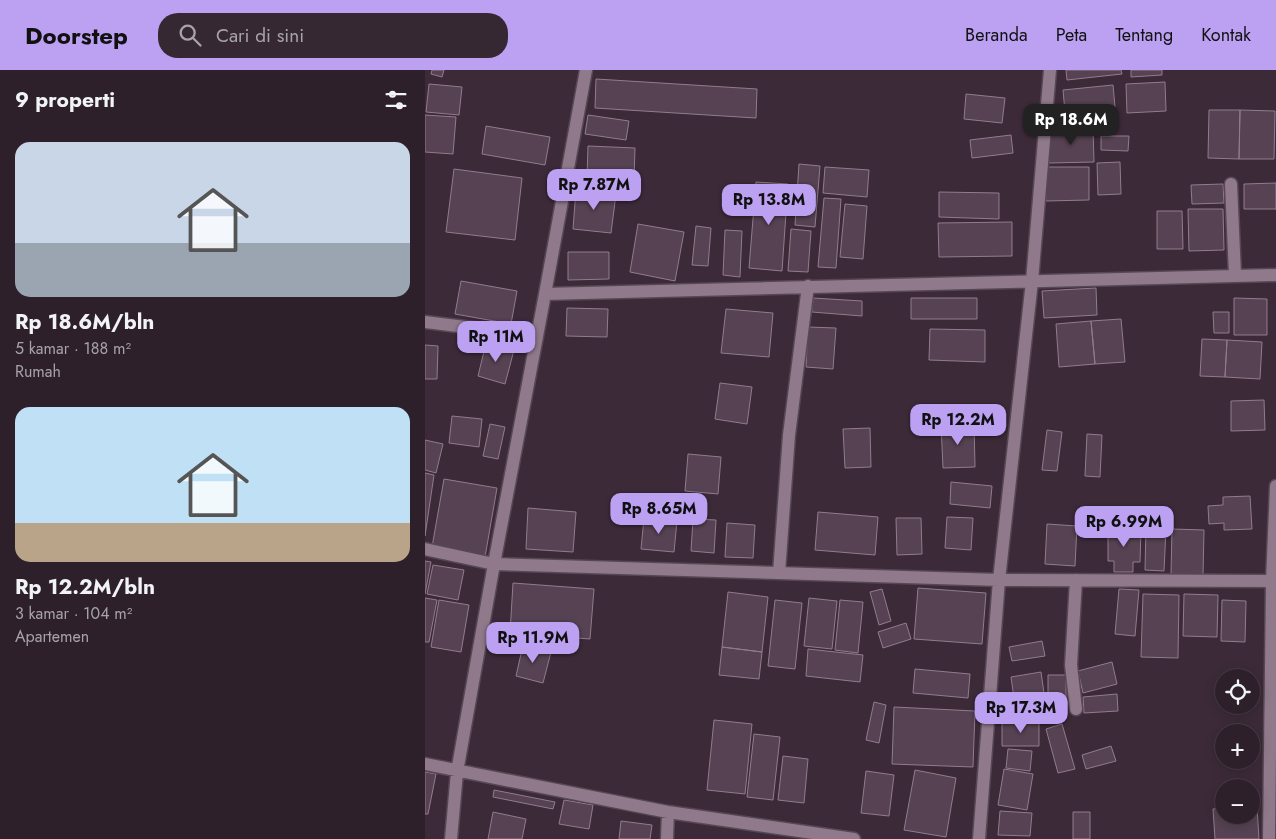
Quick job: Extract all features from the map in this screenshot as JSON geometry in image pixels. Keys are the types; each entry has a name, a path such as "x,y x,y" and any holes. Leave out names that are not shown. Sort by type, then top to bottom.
{"street":[{"path":"451,839 457,772 586,70"},
{"path":"979,839 999,580 1032,281 1050,70"},
{"path":"1231,184 1235,276"},
{"path":"545,294 1276,275"},
{"path":"779,573 789,436 808,286"},
{"path":"425,322 537,336"},
{"path":"1269,839 1272,581 1276,486"},
{"path":"425,549 494,564 999,580 1272,581"},
{"path":"1076,580 1071,665 1076,709"},
{"path":"425,764 457,772 668,812 854,839"},
{"path":"667,839 668,812"}],"building":[{"path":"432,70 444,70 442,77 431,74"},
{"path":"1066,70 1121,70 1122,74 1067,80"},
{"path":"1131,70 1162,70 1162,75 1131,77"},
{"path":"596,79 757,89 756,118 595,108"},
{"path":"1165,82 1166,111 1127,113 1126,84"},
{"path":"429,84 462,87 459,115 426,112"},
{"path":"1113,85 1116,118 1066,123 1063,90"},
{"path":"966,94 1005,98 1002,123 964,119"},
{"path":"1209,110 1240,110 1239,159 1208,158"},
{"path":"1240,110 1275,111 1274,159 1239,159"},
{"path":"425,115 456,117 453,154 425,152"},
{"path":"588,115 629,121 626,140 585,134"},
{"path":"486,126 550,137 545,165 482,154"},
{"path":"1093,128 1094,162 1049,163 1048,129"},
{"path":"1011,135 1013,153 972,158 970,140"},
{"path":"1101,136 1129,136 1128,151 1101,150"},
{"path":"588,146 635,148 634,179 587,177"},
{"path":"1120,162 1121,194 1098,195 1097,163"},
{"path":"799,164 820,166 815,227 795,225"},
{"path":"825,167 869,170 867,197 823,193"},
{"path":"1045,167 1089,167 1089,200 1046,201"},
{"path":"454,169 522,178 515,240 446,232"},
{"path":"756,182 788,184 782,271 749,268"},
{"path":"1276,183 1276,209 1244,209 1244,184"},
{"path":"1223,184 1224,203 1192,204 1191,185"},
{"path":"576,190 616,194 611,233 573,229"},
{"path":"939,192 999,193 999,219 939,217"},
{"path":"824,198 841,199 836,268 818,267"},
{"path":"845,204 867,206 863,259 840,257"},
{"path":"1188,209 1223,209 1224,250 1189,251"},
{"path":"1157,211 1182,211 1183,249 1157,249"},
{"path":"1012,222 1012,256 939,257 938,223"},
{"path":"638,224 684,232 675,281 630,272"},
{"path":"696,226 711,228 708,266 692,265"},
{"path":"791,229 811,231 808,272 788,271"},
{"path":"725,230 742,231 740,277 723,275"},
{"path":"568,252 609,252 609,279 568,280"},
{"path":"461,281 517,291 511,324 455,314"},
{"path":"1096,288 1097,315 1044,318 1042,291"},
{"path":"813,298 862,301 862,316 812,312"},
{"path":"911,298 977,298 977,319 911,319"},
{"path":"1234,298 1267,299 1267,335 1234,335"},
{"path":"567,308 608,309 607,337 566,336"},
{"path":"726,309 773,313 769,357 721,353"},
{"path":"1213,312 1229,312 1229,333 1214,333"},
{"path":"1121,319 1125,362 1095,364 1091,321"},
{"path":"1091,321 1095,364 1059,367 1056,324"},
{"path":"808,327 836,328 833,369 806,367"},
{"path":"930,329 985,330 985,362 929,360"},
{"path":"1202,339 1227,340 1225,377 1200,376"},
{"path":"1227,340 1262,342 1260,379 1225,377"},
{"path":"486,343 514,350 505,384 478,376"},
{"path":"425,345 438,346 437,379 425,379"},
{"path":"720,383 752,387 747,424 715,419"},
{"path":"1264,400 1265,430 1231,431 1231,401"},
{"path":"452,416 482,419 479,447 449,443"},
{"path":"490,424 505,427 498,459 483,456"},
{"path":"974,424 975,467 943,468 941,425"},
{"path":"870,428 871,467 845,468 843,429"},
{"path":"1047,430 1062,432 1057,471 1042,470"},
{"path":"1087,434 1102,435 1100,477 1085,476"},
{"path":"425,440 443,444 436,473 425,470"},
{"path":"688,454 721,457 718,494 685,491"},
{"path":"425,473 434,475 425,536"},
{"path":"444,479 497,488 485,557 432,547"},
{"path":"951,482 992,486 990,508 950,504"},
{"path":"1250,496 1252,529 1224,530 1224,523 1209,524 1208,506 1223,505 1223,497"},
{"path":"528,508 576,512 573,552 526,549"},
{"path":"818,512 878,517 875,555 815,550"},
{"path":"947,517 973,518 971,550 945,548"},
{"path":"644,518 677,521 674,552 641,549"},
{"path":"896,518 921,518 922,554 897,555"},
{"path":"693,519 716,520 714,553 691,551"},
{"path":"727,523 755,525 753,558 725,557"},
{"path":"1047,524 1077,526 1075,566 1045,564"},
{"path":"1108,528 1141,529 1140,562 1133,562 1133,572 1114,572 1114,561 1108,561"},
{"path":"1146,528 1166,529 1164,571 1145,570"},
{"path":"1172,529 1204,530 1203,575 1171,574"},
{"path":"425,561 431,562 425,594"},
{"path":"433,565 464,570 458,600 427,594"},
{"path":"513,583 594,589 590,639 510,633"},
{"path":"918,588 986,593 982,644 914,639"},
{"path":"882,589 891,621 879,625 870,592"},
{"path":"1119,589 1139,590 1135,636 1115,634"},
{"path":"728,592 768,597 762,652 722,647"},
{"path":"1143,594 1179,595 1178,658 1141,657"},
{"path":"1184,594 1218,595 1217,637 1183,636"},
{"path":"425,598 437,600 429,642 425,642"},
{"path":"809,598 837,601 832,649 804,646"},
{"path":"439,600 469,605 461,652 431,647"},
{"path":"775,600 802,603 795,669 768,666"},
{"path":"840,600 863,602 858,653 835,650"},
{"path":"1222,600 1246,601 1245,642 1221,641"},
{"path":"906,623 911,639 883,648 878,632"},
{"path":"1042,641 1045,656 1012,661 1009,647"},
{"path":"523,645 551,652 543,683 516,676"},
{"path":"722,647 762,652 759,679 719,675"},
{"path":"808,649 863,655 860,682 806,676"},
{"path":"1112,662 1117,684 1083,693 1078,671"},
{"path":"915,669 970,674 968,698 913,693"},
{"path":"1041,672 1044,693 1014,698 1011,677"},
{"path":"1048,675 1066,675 1066,717 1048,717"},
{"path":"1117,694 1118,711 1084,713 1083,697"},
{"path":"1014,698 1040,701 1038,717 1012,714"},
{"path":"874,702 886,705 879,743 866,740"},
{"path":"894,707 975,711 973,767 892,764"},
{"path":"714,720 752,724 745,794 707,790"},
{"path":"1002,723 1039,723 1039,746 1002,746"},
{"path":"1062,724 1075,769 1058,773 1046,729"},
{"path":"754,734 780,737 773,800 747,797"},
{"path":"1111,746 1116,761 1086,769 1082,755"},
{"path":"1008,749 1032,751 1030,771 1006,768"},
{"path":"783,756 808,759 804,803 778,800"},
{"path":"1004,769 1033,774 1027,810 998,805"},
{"path":"915,770 956,778 946,837 904,830"},
{"path":"866,771 894,775 889,816 861,813"},
{"path":"425,772 436,774 428,814 425,814"},
{"path":"494,790 555,802 553,809 493,797"},
{"path":"564,800 593,805 589,829 559,824"},
{"path":"1213,809 1215,809 1215,824 1258,824 1259,839 1215,839"},
{"path":"1000,811 1032,813 1030,836 998,835"},
{"path":"493,812 526,819 522,839 488,839"},
{"path":"1073,812 1090,812 1090,839 1073,839"},
{"path":"621,821 652,825 650,839 619,839"}]}
